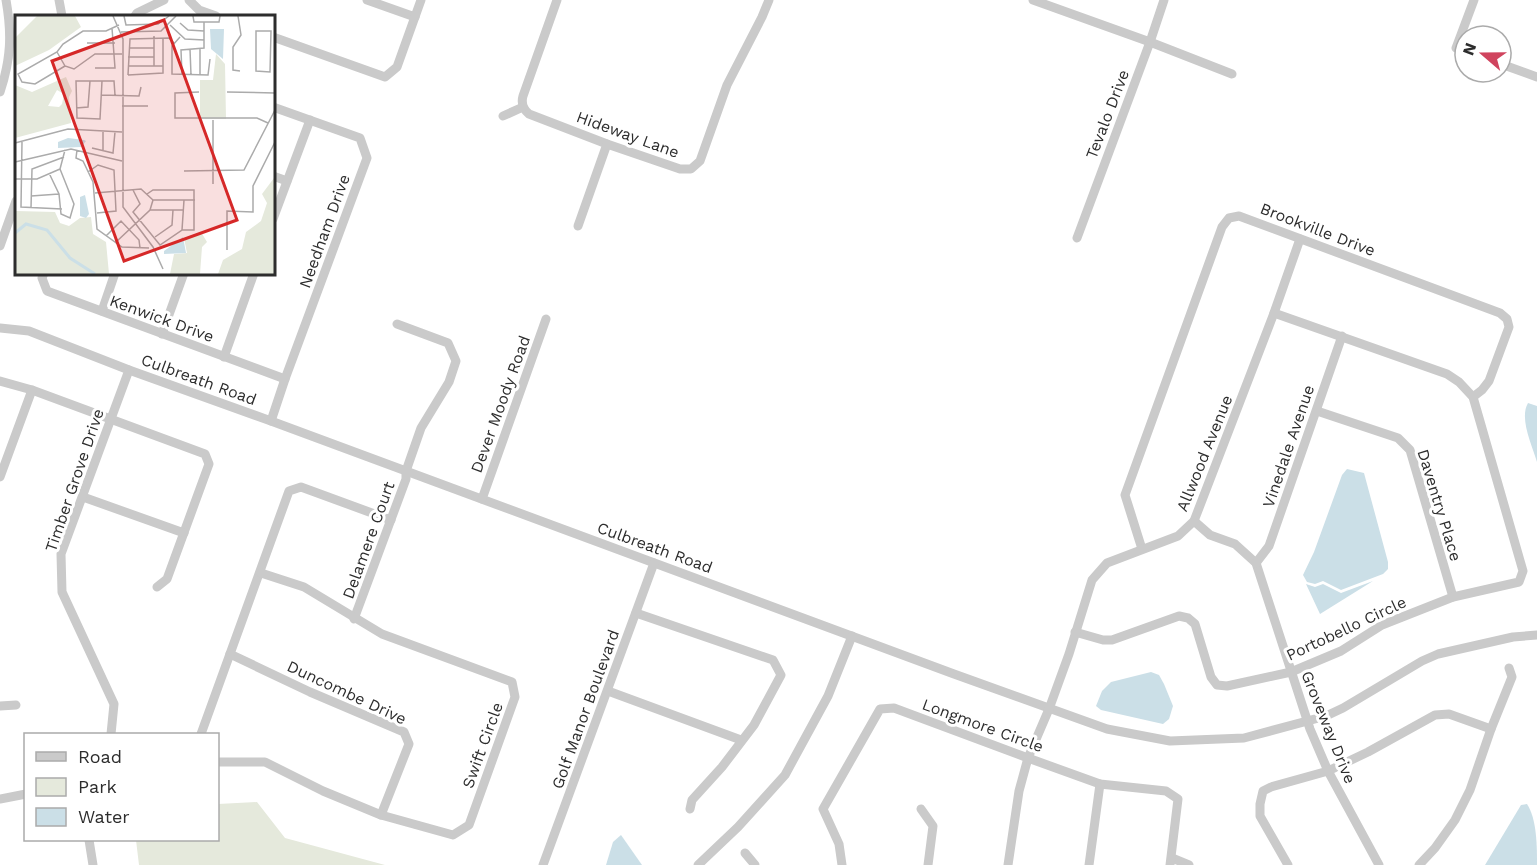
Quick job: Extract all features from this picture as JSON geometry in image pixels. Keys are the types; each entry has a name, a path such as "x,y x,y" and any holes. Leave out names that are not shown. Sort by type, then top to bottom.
{"street":[{"path":"0,92 10,51 10,22 6,0"},
{"path":"59,0 62,15"},
{"path":"136,15 164,0"},
{"path":"189,0 199,10 213,15"},
{"path":"368,0 415,17"},
{"path":"274,37 385,77 397,67 421,0"},
{"path":"503,116 523,107 523,96 557,0"},
{"name":"Hideway Lane","path":"523,107 529,114 607,144 680,169 691,169 700,161 727,85 769,0"},
{"path":"1033,0 1232,74"},
{"name":"Tevalo Drive","path":"1077,238 1164,0"},
{"path":"1465,24 1474,0"},
{"path":"1513,68 1537,77"},
{"name":"Needham Drive","path":"272,421 285,379 366,158 360,138 274,107"},
{"path":"274,216 310,120"},
{"path":"578,226 607,144"},
{"path":"274,176 287,181"},
{"path":"0,246 15,204"},
{"name":"Brookville Drive","path":"1142,549 1125,495 1222,227 1229,218 1239,216 1500,312 1507,319 1509,327 1489,381 1473,397"},
{"name":"Allwood Avenue","path":"1008,865 1019,791 1028,758 1048,709 1092,580 1107,563 1178,536 1194,521 1300,239"},
{"name":"Kenwick Drive","path":"44,274 42,278 47,291 285,379"},
{"path":"102,311 115,274"},
{"path":"162,334 184,274"},
{"path":"224,357 254,274"},
{"path":"1274,313 1446,374 1459,382 1473,397"},
{"name":"Dever Moody Road","path":"482,499 546,320"},
{"name":"Delamere Court","path":"354,619 406,479 406,471 421,428 449,382 456,361 448,343 397,324"},
{"name":"Culbreath Road","path":"0,328 29,331 129,370 1107,729 1170,741 1245,738 1326,716 1430,657 1513,637 1537,635"},
{"name":"Vinedale Avenue","path":"1256,563 1269,546 1342,336"},
{"name":"Timber Grove Drive","path":"111,733 114,704 62,592 61,554 129,370"},
{"path":"0,381 32,390 205,454 209,464 167,579 157,588"},
{"path":"0,477 32,390"},
{"name":"Portobello Circle","path":"1075,633 1103,640 1113,640 1179,616 1188,618 1195,624 1211,677 1217,685 1227,686 1291,672 1341,651 1382,625 1453,597 1519,582 1523,571 1473,397"},
{"name":"Daventry Place","path":"1317,411 1398,438 1410,450 1453,597"},
{"path":"202,733 289,491 302,487 391,520"},
{"path":"83,497 184,533"},
{"path":"1194,521 1210,535 1235,544 1256,563"},
{"name":"Golf Manor Boulevard","path":"543,865 654,563"},
{"name":"Groveway Drive","path":"1256,563 1291,672 1328,771 1379,865"},
{"name":"Swift Circle","path":"219,762 265,762 322,791 381,815 453,835 469,825 515,697 512,682 381,634 304,587 261,573"},
{"path":"636,613 773,660 781,675 754,725 722,767 692,800 690,809"},
{"path":"698,865 738,827 785,775 828,696 852,636"},
{"name":"Duncombe Drive","path":"231,654 310,692 404,732 409,744 381,815"},
{"path":"1419,865 1435,848 1455,820 1470,790 1512,677 1509,668"},
{"path":"608,691 741,740"},
{"path":"0,706 16,705"},
{"name":"Longmore Circle","path":"842,865 839,844 823,809 880,710 894,708 1101,784 1166,791 1178,799 1171,862"},
{"path":"1286,864 1260,816 1263,791 1328,771 1368,752 1436,714 1449,714 1491,729"},
{"path":"1089,865 1101,784"},
{"path":"0,800 24,794"},
{"path":"921,810 933,826 928,865"},
{"path":"89,841 93,865"},
{"path":"744,854 755,865"},
{"path":"1171,862 1189,865"}],"green space":[{"path":"257,802 285,838 385,865 139,865 136,841 219,841 219,804"}],"water":[{"path":"1528,403 1537,406 1537,462 1526,424"},
{"path":"1347,469 1364,473 1388,569 1383,574 1341,590 1323,581 1315,584 1307,582 1303,575 1314,552 1342,475"},
{"path":"1373,581 1320,614 1306,584 1315,587 1323,584 1341,593"},
{"path":"1151,672 1159,675 1173,706 1169,719 1163,724 1101,710 1096,706 1102,691 1111,682"},
{"path":"1527,804 1535,825 1537,865 1485,865 1521,805"},
{"path":"621,835 642,865 606,865 613,842"}]}
